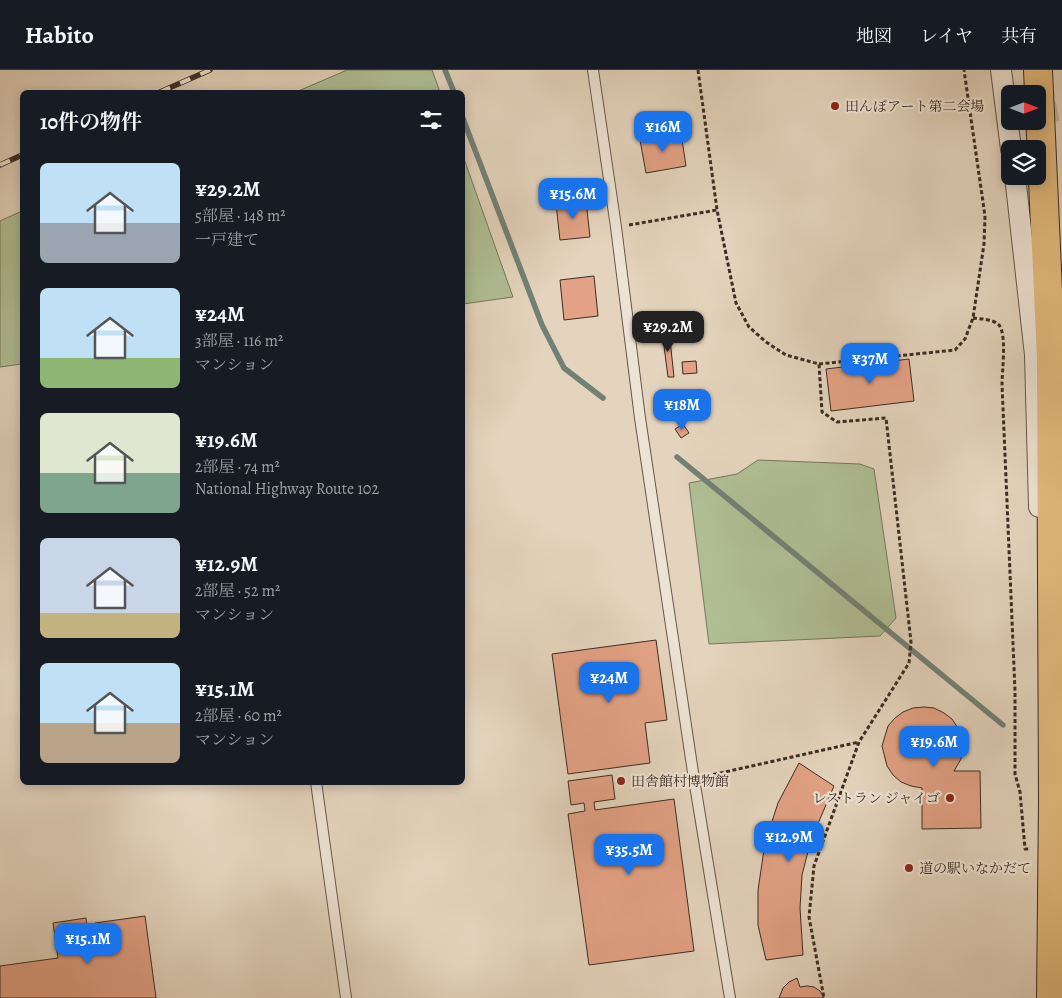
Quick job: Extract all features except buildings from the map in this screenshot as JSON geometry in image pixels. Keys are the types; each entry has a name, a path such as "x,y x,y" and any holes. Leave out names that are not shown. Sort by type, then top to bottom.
{"highway":[{"path":"1038,70 1051,358 1048,849 1051,998"}],"street":[{"path":"1001,70 1010,140"},
{"path":"1016,185 1035,355 1048,849"}],"lane":[{"path":"593,70 616,227 640,418 694,779 730,998"},
{"path":"316,785 346,998"}],"path":[{"path":"698,70 717,210 736,302 749,327 766,342 786,355 819,364 955,350 965,339 973,318 984,244 985,216 964,70"},
{"path":"616,227 717,210"},
{"path":"973,318 991,320 998,324 1003,333 1002,384 1014,691 1014,774 1020,792 1025,849 1048,849"},
{"path":"819,364 822,412 837,422 886,418 911,642 909,663 859,742 814,866 809,917 824,998"},
{"path":"694,779 859,742"}],"green space":[{"path":"347,70 432,70 439,90 301,90"},
{"path":"465,162 513,297 465,304"},
{"path":"20,212 20,364 0,367 0,221"},
{"path":"758,460 860,464 874,469 896,618 880,636 709,644 689,483 737,474"}],"waterway":[{"path":"445,70 453,90"},
{"path":"465,124 542,325 564,368 603,398"},
{"path":"677,457 1003,725"}],"tunnel":[{"path":"1046,113 1062,110"}],"railway":[{"path":"165,90 210,70"},
{"path":"0,165 20,156"}],"place":[{"name":"田んぼアート第二会場","path":"835,106"},
{"name":"田舎館村博物館","path":"621,781"},
{"name":"レストラン ジャイゴ","path":"950,798"},
{"name":"道の駅いなかだて","path":"909,868"}]}
